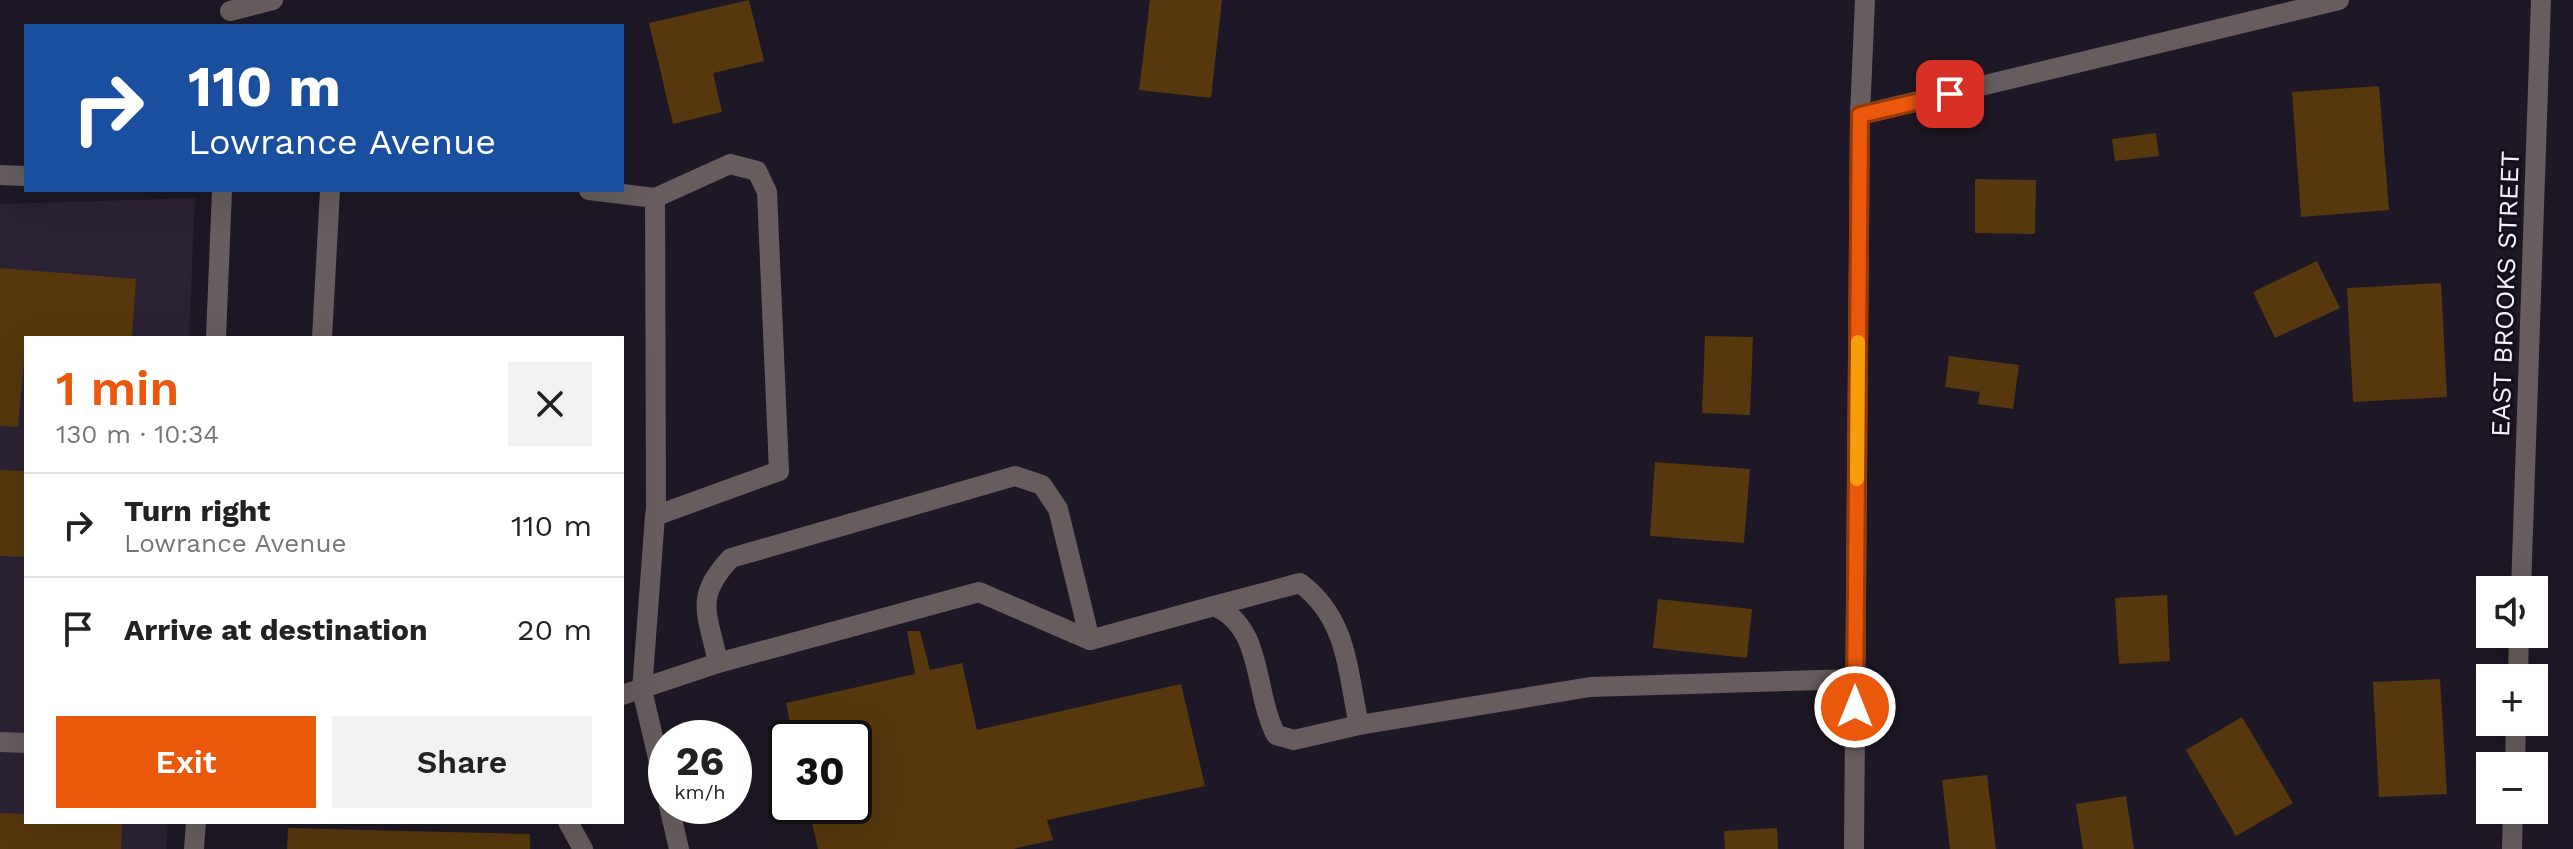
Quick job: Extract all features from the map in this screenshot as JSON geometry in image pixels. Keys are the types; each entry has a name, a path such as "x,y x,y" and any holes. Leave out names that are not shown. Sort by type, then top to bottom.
{"street":[{"path":"229,12 273,0"},
{"path":"1854,849 1860,115 1865,0"},
{"path":"1860,115 2339,0"},
{"name":"EAST BROOKS STREET","path":"2521,576 2541,0"},
{"path":"606,192 655,198 730,164 757,171 767,192 779,471 655,516"},
{"path":"0,175 24,176"},
{"path":"216,336 222,192"},
{"path":"322,336 330,192"},
{"path":"649,720 642,690 655,516 655,198"},
{"path":"718,663 705,595 715,574 731,558 1015,476 1042,485 1058,509 1090,640"},
{"path":"624,694 718,663 979,592 1090,640 1300,583 1321,599 1336,622 1359,725"},
{"path":"1214,606 1233,614 1246,629 1267,718 1276,735 1294,740 1359,725 1590,687 1856,679"},
{"path":"0,742 24,743"},
{"path":"194,849 196,824"},
{"path":"569,824 583,849"},
{"path":"673,824 679,849"},
{"path":"2512,849 2513,824"}],"shaded area":[{"path":"195,198 189,336 24,336 24,824 168,824 166,849 0,849 0,204"}],"building":[{"path":"749,0 764,61 713,73 722,112 673,124 649,23"},
{"path":"1150,0 1222,0 1211,98 1139,90"},
{"path":"2379,86 2389,210 2301,217 2292,92"},
{"path":"2156,133 2159,156 2115,161 2112,139"},
{"path":"1975,179 2036,180 2035,234 1975,233"},
{"path":"2317,261 2340,308 2275,338 2253,292"},
{"path":"0,268 136,279 132,336 24,336 18,427 0,426"},
{"path":"2441,283 2447,397 2353,402 2347,288"},
{"path":"1705,336 1753,337 1750,415 1702,413"},
{"path":"1949,356 2019,365 2013,409 1978,404 1980,392 1945,387"},
{"path":"1655,462 1750,469 1744,543 1650,536"},
{"path":"0,470 24,471 24,557 0,556"},
{"path":"2167,595 2170,661 2119,664 2115,598"},
{"path":"1658,599 1752,609 1747,658 1653,648"},
{"path":"907,631 920,631 930,670 962,663 977,730 1181,684 1205,786 1047,820 1053,840 1013,849 818,849 812,824 872,824 872,720 789,720 786,703 915,674"},
{"path":"2440,679 2447,794 2379,797 2373,682"},
{"path":"2242,717 2293,803 2236,836 2186,750"},
{"path":"1987,775 1996,849 1950,849 1942,780"},
{"path":"2126,796 2134,849 2083,849 2076,804"},
{"path":"0,813 24,814 24,824 122,824 121,849 0,849"},
{"path":"288,828 530,834 530,849 287,849"},
{"path":"1777,828 1778,849 1725,849 1724,831"}],"slow traffic":[{"path":"1857,479 1858,342"}],"route":[{"path":"1855,707 1860,115 1950,94"}]}
